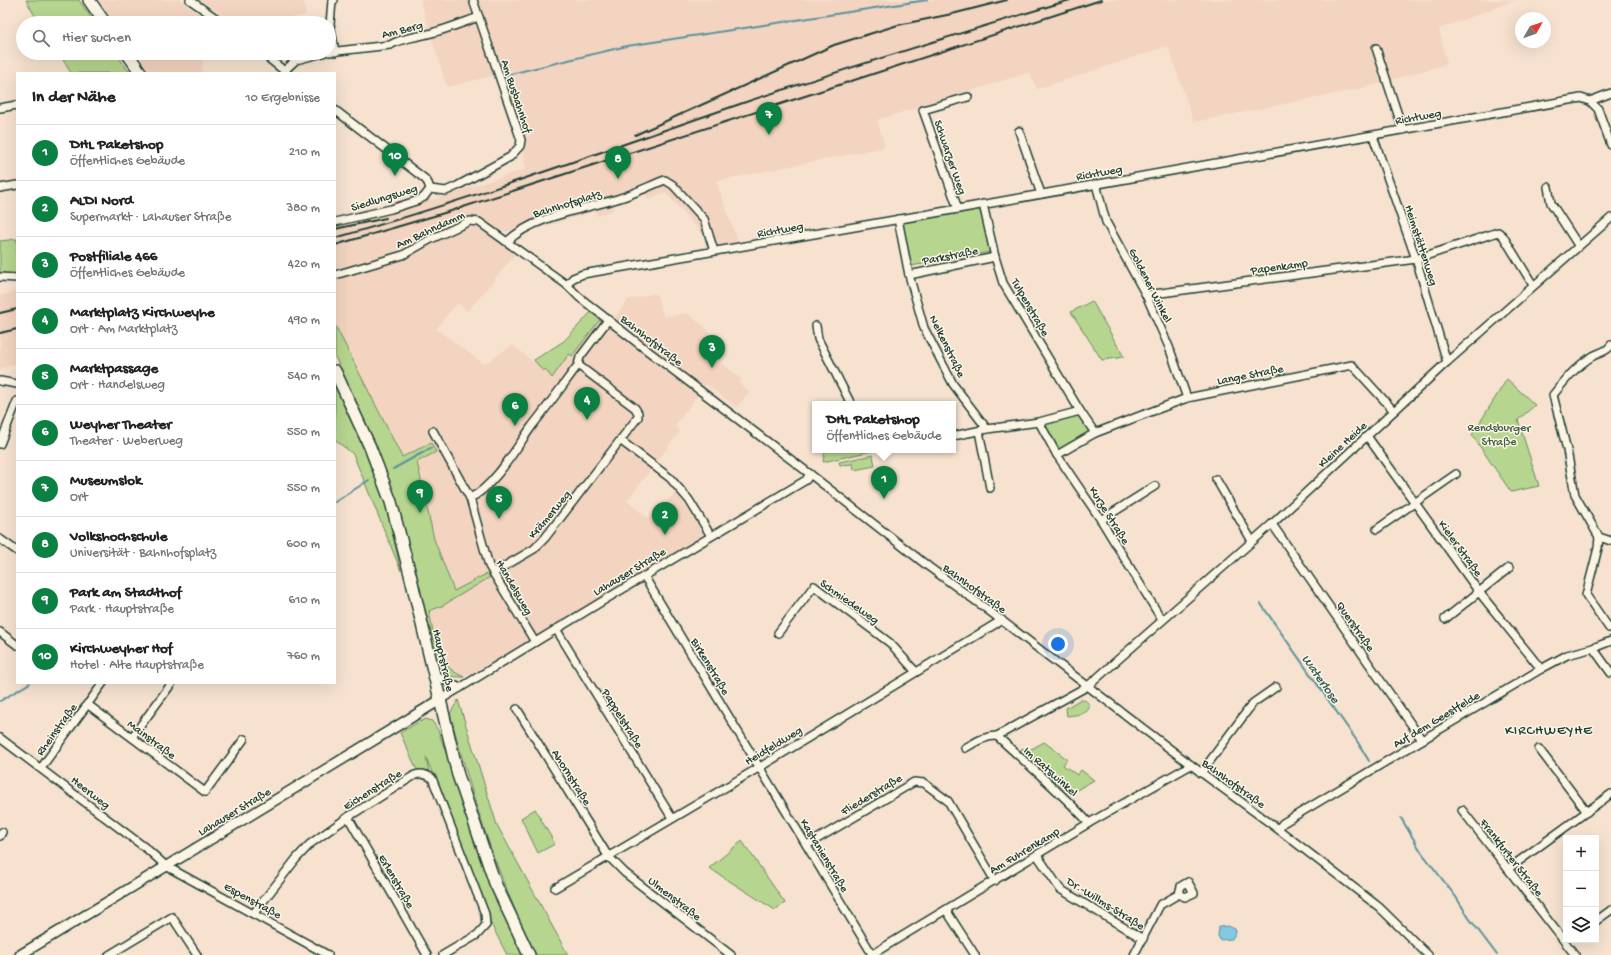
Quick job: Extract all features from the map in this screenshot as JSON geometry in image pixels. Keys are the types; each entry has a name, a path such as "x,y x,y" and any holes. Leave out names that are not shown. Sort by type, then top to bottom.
{"main road":[{"path":"89,0 101,16"},
{"path":"132,60 140,72"},
{"name":"Hauptstraße","path":"336,373 370,447 391,502 410,574 458,775 495,883 529,955"}],"street":[{"path":"190,0 213,16"},
{"path":"331,16 332,1 334,0"},
{"name":"Am Busbahnhof","path":"429,186 446,191 510,157 520,146 521,140 473,0"},
{"name":"Am Berg","path":"336,52 390,45 398,40 436,32 479,17"},
{"path":"1376,48 1403,130"},
{"path":"271,60 286,72 296,60"},
{"path":"1611,93 1590,101 1598,109 1611,145"},
{"name":"Schwarzer Weg","path":"958,209 923,110 968,97"},
{"name":"Richtweg","path":"567,285 573,278 582,274 1373,136 1581,98 1590,101"},
{"path":"0,108 16,105"},
{"path":"336,111 429,186"},
{"path":"1019,131 1041,194"},
{"name":"Heimstättenweg","path":"1373,136 1416,259 1447,362"},
{"name":"Bahnhofsplatz","path":"506,242 514,234 541,221 639,192 643,188 665,180 673,185 704,219 714,251"},
{"name":"Goldener Winkel","path":"1096,184 1106,222 1146,295 1169,347 1187,398"},
{"path":"0,188 16,186"},
{"name":"Siedlungsweg","path":"336,222 418,200 424,197 429,186"},
{"path":"1548,187 1551,203 1578,245"},
{"name":"Tulpenstraße","path":"983,204 995,257 1003,282 1080,411"},
{"name":"Kleine Heide","path":"1088,686 1272,524 1447,362 1533,285 1611,218"},
{"name":"Nelkenstraße","path":"898,219 909,275 924,328 953,384 983,429"},
{"name":"Am Bahndamm","path":"336,275 403,255 470,221 480,222 506,242"},
{"name":"Papenkamp","path":"1146,295 1416,259 1498,232 1503,236 1533,285"},
{"name":"Bahnhofstraße","path":"506,242 567,285 608,320 929,567 1002,620 1201,773 1278,829 1380,907 1428,955"},
{"name":"Parkstraße","path":"909,275 995,257"},
{"path":"0,277 16,278"},
{"path":"470,498 477,495 485,488 578,364 580,357 608,320"},
{"path":"816,326 818,339 849,401"},
{"path":"1609,628 1586,595 1598,548 1599,537 1575,495 1567,450 1553,395 1574,369 1593,356 1610,350"},
{"name":"Krämerweg","path":"493,573 525,554 540,543 638,417 638,412 635,408 578,364"},
{"name":"Lange Straße","path":"1057,455 1095,433 1187,398 1352,365 1394,411"},
{"path":"0,381 16,384"},
{"path":"0,444 16,404"},
{"path":"956,435 983,429 1039,422 1080,411 1095,433"},
{"name":"Kurze Straße","path":"1039,422 1057,455 1101,520 1162,620"},
{"path":"983,429 990,488"},
{"name":"Handelsweg","path":"433,431 470,498 487,558 493,573 535,642"},
{"name":"Kieler Straße","path":"1367,436 1479,592 1541,669"},
{"path":"620,440 670,478 689,500 712,536"},
{"name":"Lahauser Straße","path":"20,955 556,629 806,480 810,474"},
{"path":"1377,529 1456,474"},
{"path":"1216,480 1252,541"},
{"path":"1101,520 1155,486"},
{"name":"Querstraße","path":"1272,524 1422,740"},
{"path":"1599,537 1611,541"},
{"path":"0,539 16,550"},
{"path":"1445,619 1509,568"},
{"name":"Birkenstraße","path":"644,576 760,766"},
{"name":"Schmiedeweg","path":"778,633 814,586 890,643 916,672"},
{"name":"Heidfeldweg","path":"555,888 1002,620"},
{"name":"Pappelstraße","path":"556,629 672,818"},
{"path":"0,632 16,645"},
{"name":"Auf dem Geestfelde","path":"1278,829 1283,823 1541,669 1568,655 1611,641"},
{"path":"1593,648 1611,673"},
{"path":"434,675 460,688"},
{"name":"Rheinstraße","path":"41,768 102,684"},
{"path":"132,737 171,684"},
{"path":"965,748 988,736 997,736 1088,686"},
{"path":"1201,773 1253,703 1276,687"},
{"name":"Mainstraße","path":"87,704 205,792 244,739"},
{"name":"Ahornstraße","path":"517,709 608,856"},
{"name":"Im Ratswinkel","path":"997,736 1026,764 1068,800 1089,823"},
{"name":"Heerweg","path":"0,738 147,849 166,866"},
{"path":"1539,749 1586,812"},
{"name":"Am Fuhrenkamp","path":"871,955 1089,823 1191,765"},
{"name":"Kastanienstraße","path":"760,766 871,955"},
{"name":"Eichenstraße","path":"254,913 296,859 310,844 348,817 415,775 420,774 432,778 485,914 486,925 477,935 443,955"},
{"name":"Fliederstraße","path":"807,845 914,782 924,783 948,801 995,881"},
{"path":"1508,869 1611,794"},
{"name":"Frankfurter Straße","path":"1462,810 1563,936"},
{"name":"Erlenstraße","path":"348,817 427,955"},
{"name":"Dr.-Willms-Straße","path":"1037,855 1060,889 1143,939 1160,905 1179,894"},
{"name":"Ulmenstraße","path":"608,856 625,873 731,955"},
{"name":"Espenstraße","path":"166,866 328,955"},
{"path":"946,910 975,955"},
{"path":"1599,919 1611,910"},
{"path":"109,955 172,917 197,955"},
{"path":"1134,955 1143,939"},
{"name":"Frankfurter Straße","path":"1569,943 1575,955"}],"shaded area":[{"path":"99,0 180,0 201,16 110,16"},
{"path":"201,0 303,0 306,15 300,16 224,16"},
{"path":"420,0 1515,0 1439,29 1447,64 1358,89 1194,122 1168,46 1037,89 1030,72 877,120 885,147 716,181 739,245 707,250 705,237 667,194 664,193 648,199 645,192 640,193 641,196 612,205 613,210 597,216 595,211 541,227 537,218 515,229 505,232 494,228 491,234 517,252 468,311 457,303 436,329 484,364 513,345 532,361 534,360 542,370 544,369 552,378 569,353 572,355 602,317 610,324 628,300 656,293 664,317 687,313 709,331 714,357 742,380 739,383 750,392 736,407 706,384 675,426 680,431 627,501 648,518 677,492 704,535 525,645 464,677 444,665 436,647 429,611 442,606 454,591 434,539 417,462 436,452 431,443 402,457 336,327 336,225 401,210 526,169 523,149 526,144 504,73 447,87"},
{"path":"142,60 203,60 202,72 150,72"},
{"path":"16,291 16,363 0,369 0,296"}],"green space":[{"path":"26,0 79,0 90,16 35,16"},
{"path":"63,60 121,60 129,72 70,72"},
{"path":"983,209 990,252 911,266 903,223"},
{"path":"16,239 16,274 0,274 0,241"},
{"path":"1092,301 1124,357 1102,360 1071,312"},
{"path":"593,310 602,317 572,356 569,354 552,378 545,369 543,371 534,360 564,341"},
{"path":"336,327 402,457 431,443 436,452 417,462 434,539 454,591 490,572 492,576 442,606 429,611 435,641 442,658 447,666 454,672 464,677 452,677 442,672 434,657 397,502 356,401 336,359"},
{"name":"Rendsburger Straße","path":"1507,379 1535,405 1518,420 1539,486 1511,492 1472,435"},
{"path":"336,384 386,505 401,571 353,454 336,441"},
{"path":"1080,412 1093,432 1058,454 1040,422"},
{"path":"824,453 863,453 823,462"},
{"path":"873,455 875,466 854,470 853,464 840,465 839,462"},
{"path":"1081,699 1086,701 1089,705 1087,711 1081,714 1067,716 1066,708"},
{"path":"458,700 497,825 568,955 536,955 521,924 494,858 471,787 450,714"},
{"path":"426,719 432,721 438,730 487,872 523,955 507,955 487,916 426,757 429,772 418,772 400,733"},
{"path":"1044,742 1067,759 1063,765 1077,775 1081,770 1094,780 1070,794 1019,751 1023,748 1026,752"},
{"path":"535,809 555,844 538,853 521,818"},
{"path":"742,841 785,903 775,910 709,868"}],"water":[{"path":"1228,926 1235,929 1236,932 1232,939 1220,940 1218,936 1219,927"}],"waterway":[{"path":"502,76 627,46 927,0"},
{"name":"Waterlose","path":"393,469 431,448"},
{"name":"Waterlose","path":"336,501 369,480"},
{"name":"Waterlose","path":"1261,604 1357,741 1369,761"},
{"name":"Waterlose","path":"0,701 28,684"},
{"name":"Waterlose","path":"1401,818 1422,853 1456,897 1469,918 1497,955"}],"railway":[{"path":"635,135 834,45 898,25 952,14 1007,0"},
{"path":"336,238 488,191 822,77 1070,0"},
{"path":"336,245 451,211 1101,0"},
{"path":"336,229 386,218"},
{"path":"0,313 16,309"},
{"path":"0,333 16,329"}],"place":[{"name":"Museumslok","path":"769,135"},
{"name":"Kirchweyher Hof","path":"395,176"},
{"name":"Volkshochschule","path":"618,179"},
{"name":"Postfiliale 466","path":"712,368"},
{"name":"Marktplatz Kirchweyhe","path":"587,420"},
{"name":"Weyher Theater","path":"515,426"},
{"name":"DHL Paketshop","path":"884,499"},
{"name":"Park am Stadthof","path":"420,513"},
{"name":"Marktpassage","path":"499,519"},
{"name":"ALDI Nord","path":"665,535"}],"district":[{"name":"KIRCHWEYHE","path":"1549,729"}]}
